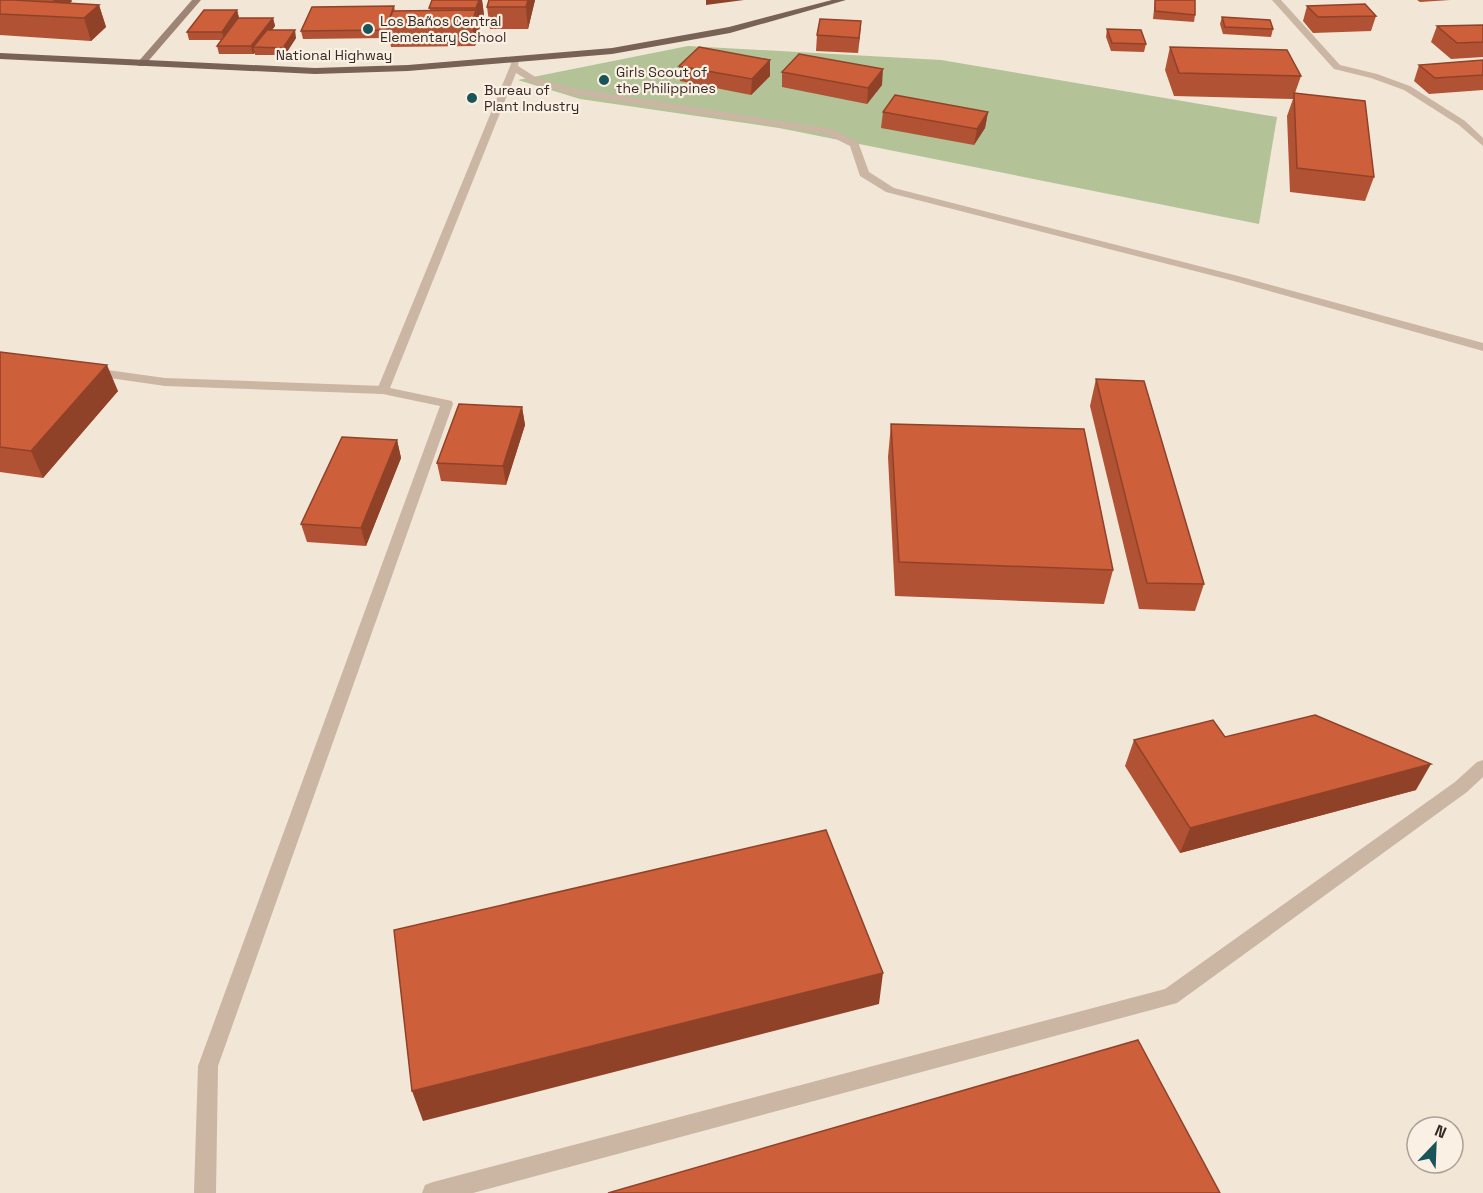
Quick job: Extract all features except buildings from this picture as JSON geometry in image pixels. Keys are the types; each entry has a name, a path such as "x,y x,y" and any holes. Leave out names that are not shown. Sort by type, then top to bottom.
{"main road":[{"path":"141,64 197,0"},
{"name":"National Highway","path":"0,56 315,71 514,64 612,51 730,30 842,0"}],"street":[{"path":"1276,0 1336,68 1374,76 1407,88 1462,123 1483,143"},
{"path":"383,390 514,64 534,80 570,92 829,131 854,144 864,174 890,190 1234,278 1483,347"},
{"path":"83,371 165,382 383,390 447,404 208,1066 205,1193"},
{"path":"433,1193 1170,997 1461,787 1483,767"}],"green space":[{"path":"688,46 941,60 1277,117 1259,224 779,128 580,99 518,80"}],"place":[{"name":"Los Baños Central Elementary School","path":"368,29"},
{"name":"Girls Scout of the Philippines","path":"604,80"},
{"name":"Bureau of Plant Industry","path":"472,98"}]}
